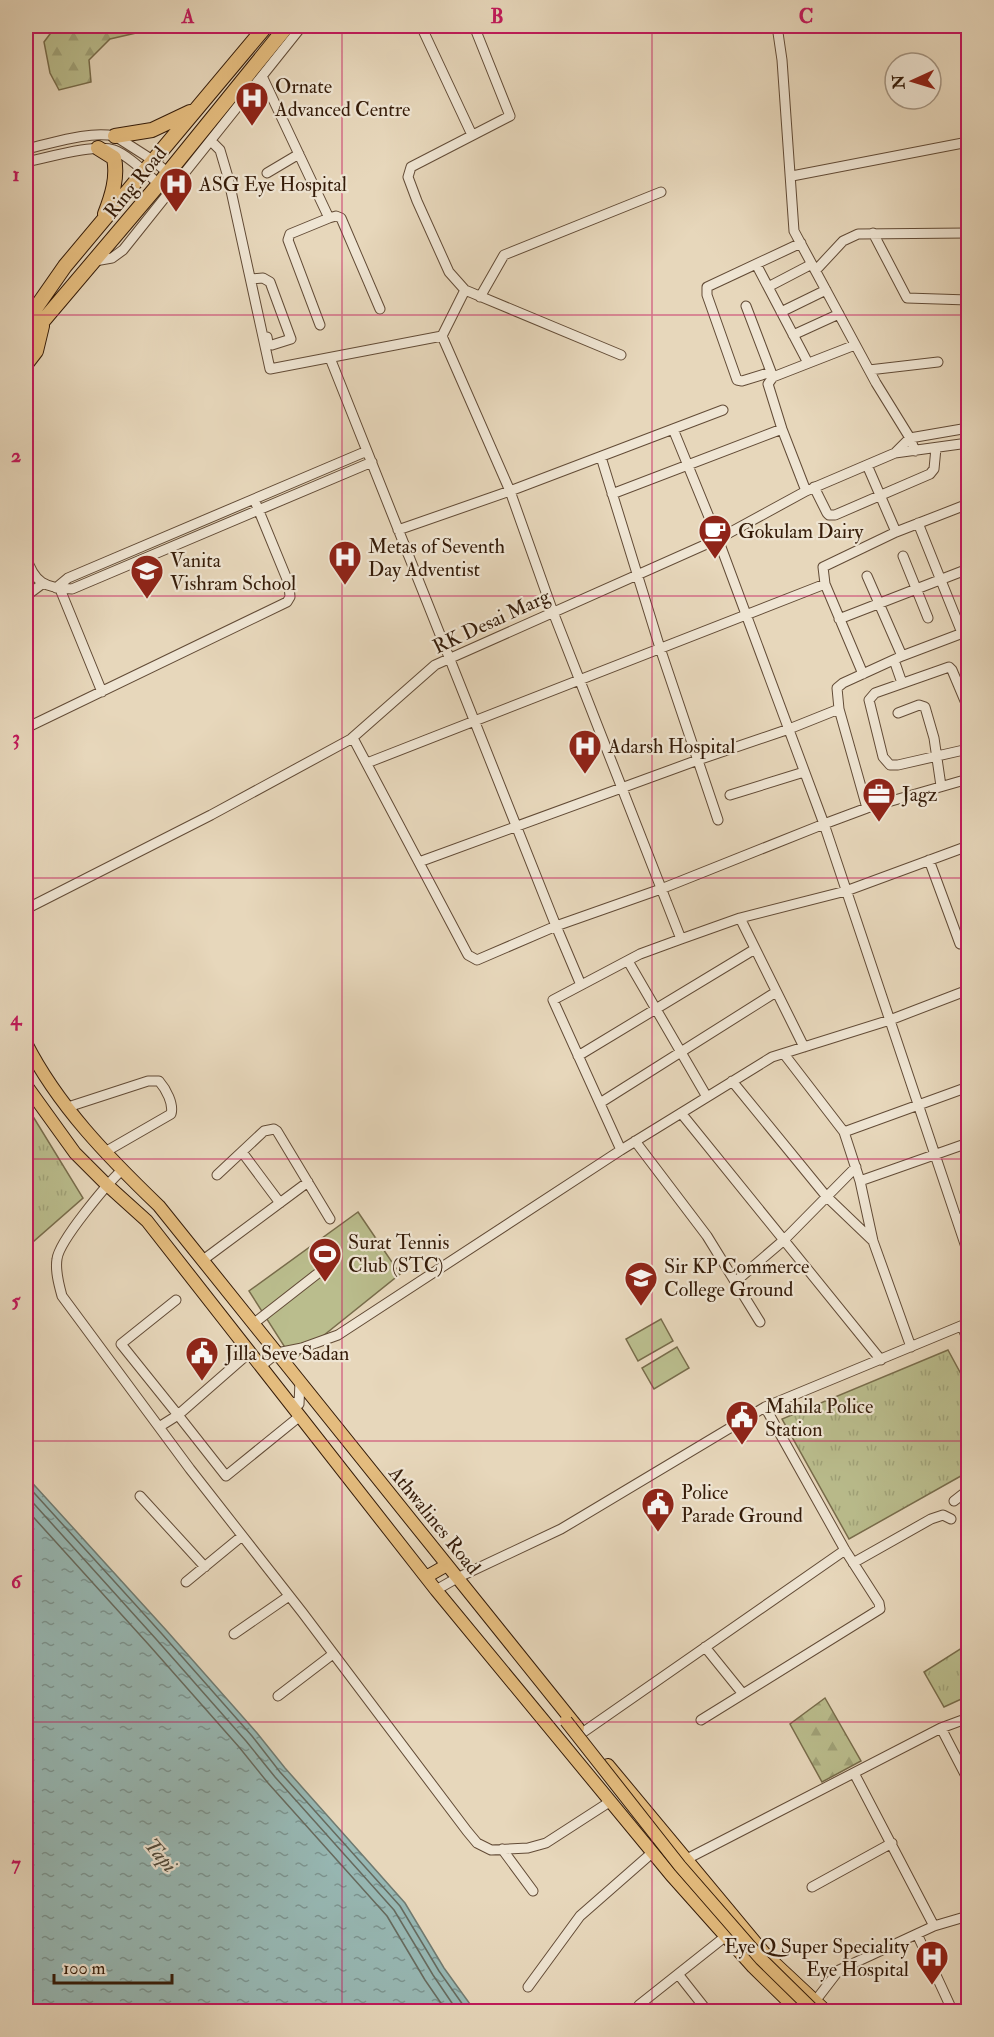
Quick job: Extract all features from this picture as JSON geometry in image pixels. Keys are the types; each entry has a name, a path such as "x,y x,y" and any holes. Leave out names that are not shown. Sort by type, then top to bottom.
{"highway":[{"name":"Ring Road","path":"26,322 31,308 65,266 266,26"},
{"name":"Ring Road","path":"26,341 159,184 287,26"},
{"path":"115,136 152,130 193,111"},
{"path":"98,148 114,158 116,169 112,194 102,221"},
{"path":"26,364 36,351 44,321"}],"main road":[{"name":"Athwalines Road","path":"26,1043 38,1066 88,1135 159,1206 547,1692 685,1860 766,1955 815,2006 826,2012"},
{"name":"Athwalines Road","path":"26,1085 75,1153 147,1221 436,1590 666,1869 753,1967 799,2012"},
{"path":"426,1577 447,1565"},
{"path":"547,1692 566,1721 680,1866 761,1959 815,2006"}],"street":[{"path":"95,261 112,258 123,250 302,26"},
{"path":"421,26 472,135"},
{"path":"474,26 510,116 416,163 411,167 408,177 449,272 465,290 621,355"},
{"path":"777,26 782,56 794,231 869,370 910,438 915,451"},
{"path":"262,76 329,218"},
{"path":"26,149 98,134 115,136 154,161 168,173"},
{"path":"211,141 220,150 268,343 272,345 290,340 291,337 270,282 265,278 253,279"},
{"path":"792,177 969,142"},
{"path":"26,162 98,148 112,149 159,184"},
{"path":"267,173 299,154"},
{"path":"480,297 504,255 661,192"},
{"path":"320,325 288,240 290,234 336,216 341,218 380,309"},
{"path":"873,233 907,298 969,300"},
{"path":"768,287 814,267 847,238 858,234 969,233"},
{"path":"801,243 707,287 707,295 737,380 742,381 772,374 855,345"},
{"path":"756,264 808,363"},
{"path":"253,279 270,369 442,336"},
{"path":"442,336 465,290"},
{"path":"781,312 826,290"},
{"path":"746,306 772,374 768,384 782,429 810,489 827,513 832,515 932,472 936,448"},
{"path":"793,335 839,314"},
{"path":"442,336 510,491 553,612 681,939"},
{"path":"330,358 581,985"},
{"path":"869,370 938,362"},
{"path":"398,530 510,491 723,410"},
{"path":"895,453 910,438 969,428"},
{"path":"673,429 718,539 824,824 969,1253"},
{"path":"612,494 782,429"},
{"name":"RK Desai Marg","path":"26,909 210,816 353,738 435,665 449,658 718,539 810,489 895,453 969,442"},
{"path":"58,588 68,578 367,451"},
{"path":"601,457 660,648 718,820"},
{"path":"26,556 34,576 42,584 72,589 372,462"},
{"path":"867,465 896,532"},
{"path":"26,728 287,603 290,597 289,584 254,499"},
{"path":"863,674 825,584 822,572 824,567 896,532 969,504"},
{"path":"867,808 839,709 837,688 843,683 898,658 965,632 918,523"},
{"path":"903,556 928,618"},
{"path":"840,619 969,569"},
{"path":"867,576 898,658 903,683"},
{"path":"26,596 42,584"},
{"path":"367,763 825,584"},
{"path":"58,588 102,692"},
{"path":"969,708 952,669 949,667 875,693 868,700 883,757 887,764 894,766 969,749"},
{"path":"898,713 919,705 925,707 933,731 941,786"},
{"path":"419,862 839,709"},
{"path":"353,738 468,956 482,960 556,926 661,889 867,808 969,779"},
{"path":"730,795 804,772"},
{"path":"621,1150 553,1000 628,961 681,939 740,918 846,891 969,846"},
{"path":"930,860 960,944"},
{"path":"740,918 804,1047"},
{"path":"578,1056 755,949"},
{"path":"628,961 707,1097"},
{"path":"261,1366 277,1353 302,1348 338,1335 635,1141 772,1057 890,1020 969,990"},
{"path":"600,1103 777,992"},
{"path":"784,1054 844,1132 860,1181 873,1242 911,1347"},
{"path":"68,1107 148,1081 159,1082 162,1085 172,1106 171,1114 105,1152"},
{"path":"732,1081 826,1196 873,1242"},
{"path":"844,1132 969,1087"},
{"path":"681,1113 881,1360"},
{"path":"217,1175 264,1131 273,1129 277,1131 330,1219"},
{"path":"635,1141 706,1236 760,1322"},
{"path":"860,1181 969,1143"},
{"path":"242,1152 280,1203"},
{"path":"735,1282 784,1240 856,1167"},
{"path":"122,1170 106,1184 61,1247 57,1260 62,1296 159,1427 477,1843 491,1850 528,1848 546,1843 610,1801"},
{"path":"202,1260 308,1182"},
{"path":"957,1220 969,1216"},
{"path":"253,1324 317,1274"},
{"path":"176,1300 121,1344 226,1476 300,1416"},
{"path":"436,1590 561,1529 765,1407 965,1325 969,1341"},
{"path":"159,1427 178,1415 250,1352"},
{"path":"288,1401 300,1404 300,1382"},
{"path":"701,1720 879,1611 880,1607 845,1550 765,1407"},
{"path":"954,1501 969,1490"},
{"path":"140,1496 205,1566"},
{"path":"853,1563 931,1518 943,1515 951,1519"},
{"path":"186,1582 242,1536"},
{"path":"582,1733 845,1550"},
{"path":"234,1634 289,1596"},
{"path":"705,1647 743,1694"},
{"path":"278,1695 333,1654"},
{"path":"666,1869 941,1728 969,1718"},
{"path":"941,1728 969,1780"},
{"path":"854,1773 934,1926"},
{"path":"812,1887 892,1843"},
{"path":"502,1850 532,1891"},
{"path":"528,1987 580,1916 653,1852"},
{"path":"815,2006 839,1970 934,1926 969,1916"},
{"path":"917,1934 953,2012"},
{"path":"639,2005 726,1936"},
{"path":"678,1974 708,2012"}],"green space":[{"path":"56,26 143,26 145,31 110,39 89,60 91,82 59,90 50,73 44,42"},
{"path":"26,1105 83,1198 26,1248"},
{"name":"Surat Tennis Club (STC)","path":"358,1212 400,1274 293,1360 249,1291"},
{"path":"661,1319 673,1341 638,1361 626,1339"},
{"path":"677,1347 689,1368 654,1389 642,1368"},
{"path":"948,1350 968,1387 968,1472 849,1539 782,1419"},
{"path":"968,1644 968,1696 944,1707 924,1672"},
{"path":"825,1698 861,1761 822,1782 790,1724"}],"water":[{"name":"Tapi","path":"26,1476 166,1630 405,1903 444,1968 475,2011 26,2011"}],"place":[{"name":"Ornate Advanced Centre","path":"252,127"},
{"name":"ASG Eye Hospital","path":"176,213"},
{"name":"Gokulam Dairy","path":"715,560"},
{"name":"Metas of Seventh Day Adventist","path":"345,586"},
{"name":"Vanita Vishram School","path":"147,600"},
{"name":"Adarsh Hospital","path":"585,775"},
{"name":"Jagz","path":"879,823"},
{"name":"Surat Tennis Club (STC)","path":"325,1283"},
{"name":"Sir KP Commerce College Ground","path":"641,1307"},
{"name":"Jilla Seve Sadan","path":"202,1382"},
{"name":"Mahila Police Station","path":"742,1446"},
{"name":"Police Parade Ground","path":"658,1533"},
{"name":"Eye Q Super Speciality Eye Hospital","path":"932,1986"}]}
